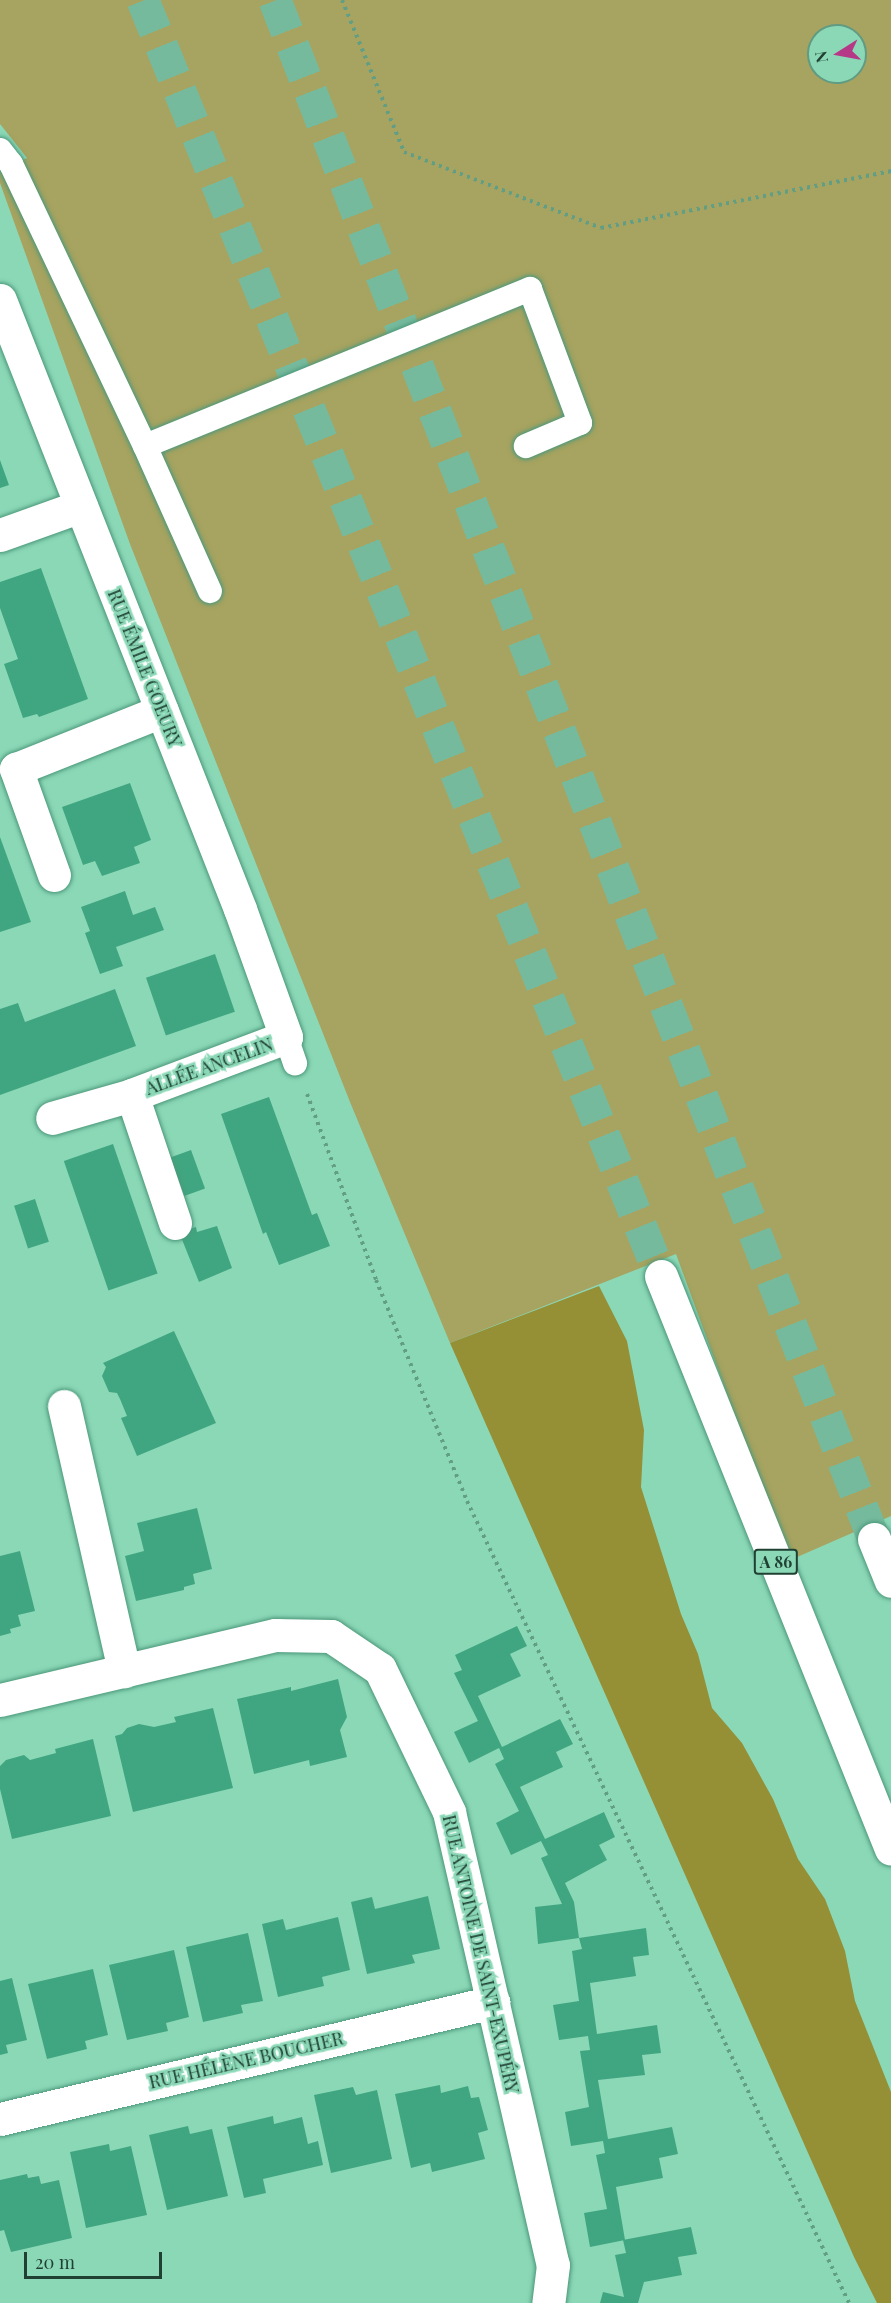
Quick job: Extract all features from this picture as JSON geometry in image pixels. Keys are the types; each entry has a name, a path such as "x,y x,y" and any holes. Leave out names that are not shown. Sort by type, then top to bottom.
{"main road":[{"name":"RUE ÉMILE GOEURY","path":"0,300 240,909 291,1050"},
{"path":"0,535 81,506"},
{"path":"54,874 16,769 162,711"},
{"name":"ALLÉE ANCELIN","path":"52,1118 291,1050"},
{"name":"ALLÉE ANCELIN","path":"132,1095 175,1223"},
{"name":"A 86","path":"661,1276 891,1849"},
{"path":"64,1406 124,1671"},
{"path":"874,1539 891,1581"},
{"name":"RUE ANTOINE DE SAINT-EXUPÉRY","path":"0,1700 275,1635 331,1636 380,1669 449,1812 553,2265 548,2303"},
{"name":"RUE HÉLÈNE BOUCHER","path":"0,2119 492,2002"}],"lane":[{"path":"0,150 11,165 145,446 210,591"},
{"path":"145,446 530,290 580,423 526,446"}],"path":[{"path":"342,0 404,152 600,228 891,171"},
{"path":"291,1050 376,1280 467,1502 849,2303"}],"shaded area":[{"path":"0,0 891,0 891,1516 788,1561 676,1254 450,1343 350,1102 130,544 0,183 0,169 27,158 0,124"},
{"path":"599,1286 627,1341 644,1430 641,1487 681,1614 698,1654 712,1708 742,1743 773,1799 798,1859 825,1899 845,1951 855,2001 891,2092 891,2303 877,2303 854,2257 450,1343"}],"building":[{"path":"0,460 9,485 0,488"},
{"path":"41,568 88,699 39,717 37,714 23,718 4,664 18,659 0,608 0,582"},
{"path":"130,783 151,840 134,847 140,863 102,876 95,861 83,865 62,807"},
{"path":"0,837 31,922 0,932"},
{"path":"125,891 133,915 155,907 164,930 116,947 123,966 100,974 85,933 90,931 81,907"},
{"path":"215,954 235,1012 166,1035 146,978"},
{"path":"115,989 136,1046 0,1095 0,1009 18,1003 25,1022"},
{"path":"269,1097 312,1215 317,1213 330,1246 279,1265 266,1232 263,1234 221,1114"},
{"path":"113,1144 158,1274 108,1290 64,1161"},
{"path":"191,1150 205,1189 184,1196 170,1158"},
{"path":"35,1199 49,1242 28,1249 14,1206"},
{"path":"217,1226 232,1268 199,1282 179,1232 196,1227 197,1232"},
{"path":"174,1331 216,1423 137,1456 121,1418 127,1416 120,1399 117,1393 109,1392 102,1376 106,1367 103,1363"},
{"path":"197,1508 212,1569 193,1574 195,1584 184,1587 184,1590 136,1601 125,1556 144,1551 137,1523"},
{"path":"20,1551 35,1611 18,1615 21,1626 10,1629 11,1633 0,1636 0,1556"},
{"path":"517,1626 527,1646 510,1654 521,1676 478,1696 502,1747 560,1719 573,1744 556,1752 563,1767 520,1787 545,1839 604,1812 615,1837 599,1845 607,1860 565,1883 574,1902 579,1938 538,1944 535,1907 562,1904 541,1858 548,1855 541,1841 511,1855 496,1823 519,1811 495,1764 504,1759 499,1748 469,1763 454,1732 478,1721 454,1673 462,1670 455,1655"},
{"path":"338,1679 347,1717 340,1730 347,1757 310,1766 309,1760 254,1774 237,1699 291,1687 291,1691"},
{"path":"213,1708 233,1788 133,1812 115,1736 139,1724 154,1727 176,1722 174,1717"},
{"path":"93,1739 111,1816 12,1839 0,1789 0,1766 6,1760 24,1755 30,1760 56,1753 55,1749"},
{"path":"428,1896 440,1949 412,1955 415,1963 367,1974 351,1902 372,1897 375,1909"},
{"path":"338,1917 350,1970 322,1977 324,1986 278,1997 262,1924 283,1919 286,1930"},
{"path":"646,1928 649,1955 633,1957 636,1976 590,1983 597,2034 657,2025 661,2053 642,2055 645,2075 598,2080 608,2139 672,2127 678,2154 659,2158 663,2178 616,2187 625,2240 590,2247 584,2213 607,2209 596,2155 605,2153 603,2141 571,2146 565,2112 589,2107 580,2051 590,2050 588,2036 559,2040 553,2005 579,2001 572,1951 582,1949 579,1938"},
{"path":"248,1933 263,2001 241,2005 243,2013 203,2022 186,1947"},
{"path":"174,1950 189,2017 166,2023 168,2031 127,2040 109,1965"},
{"path":"93,1969 108,2035 85,2041 87,2049 47,2059 28,1984"},
{"path":"12,1978 27,2040 6,2045 8,2053 0,2055 0,1981"},
{"path":"440,2085 441,2093 468,2086 471,2098 479,2097 488,2130 478,2133 485,2159 432,2172 430,2163 411,2168 395,2094"},
{"path":"353,2087 356,2095 377,2090 392,2159 331,2173 314,2095"},
{"path":"273,2116 274,2124 302,2117 308,2144 318,2141 323,2165 263,2179 266,2193 244,2198 227,2127"},
{"path":"188,2126 190,2134 212,2129 228,2196 167,2210 149,2135"},
{"path":"109,2144 110,2151 131,2146 147,2215 86,2228 70,2152"},
{"path":"27,2174 28,2178 39,2176 41,2184 59,2180 72,2238 11,2252 4,2230 0,2231 0,2180"},
{"path":"691,2227 697,2254 678,2257 682,2275 644,2282 638,2303 600,2303 603,2292 624,2297 615,2255 626,2253 623,2240"}],"tunnel":[{"path":"143,0 661,1276"},
{"path":"275,0 874,1539"}]}
